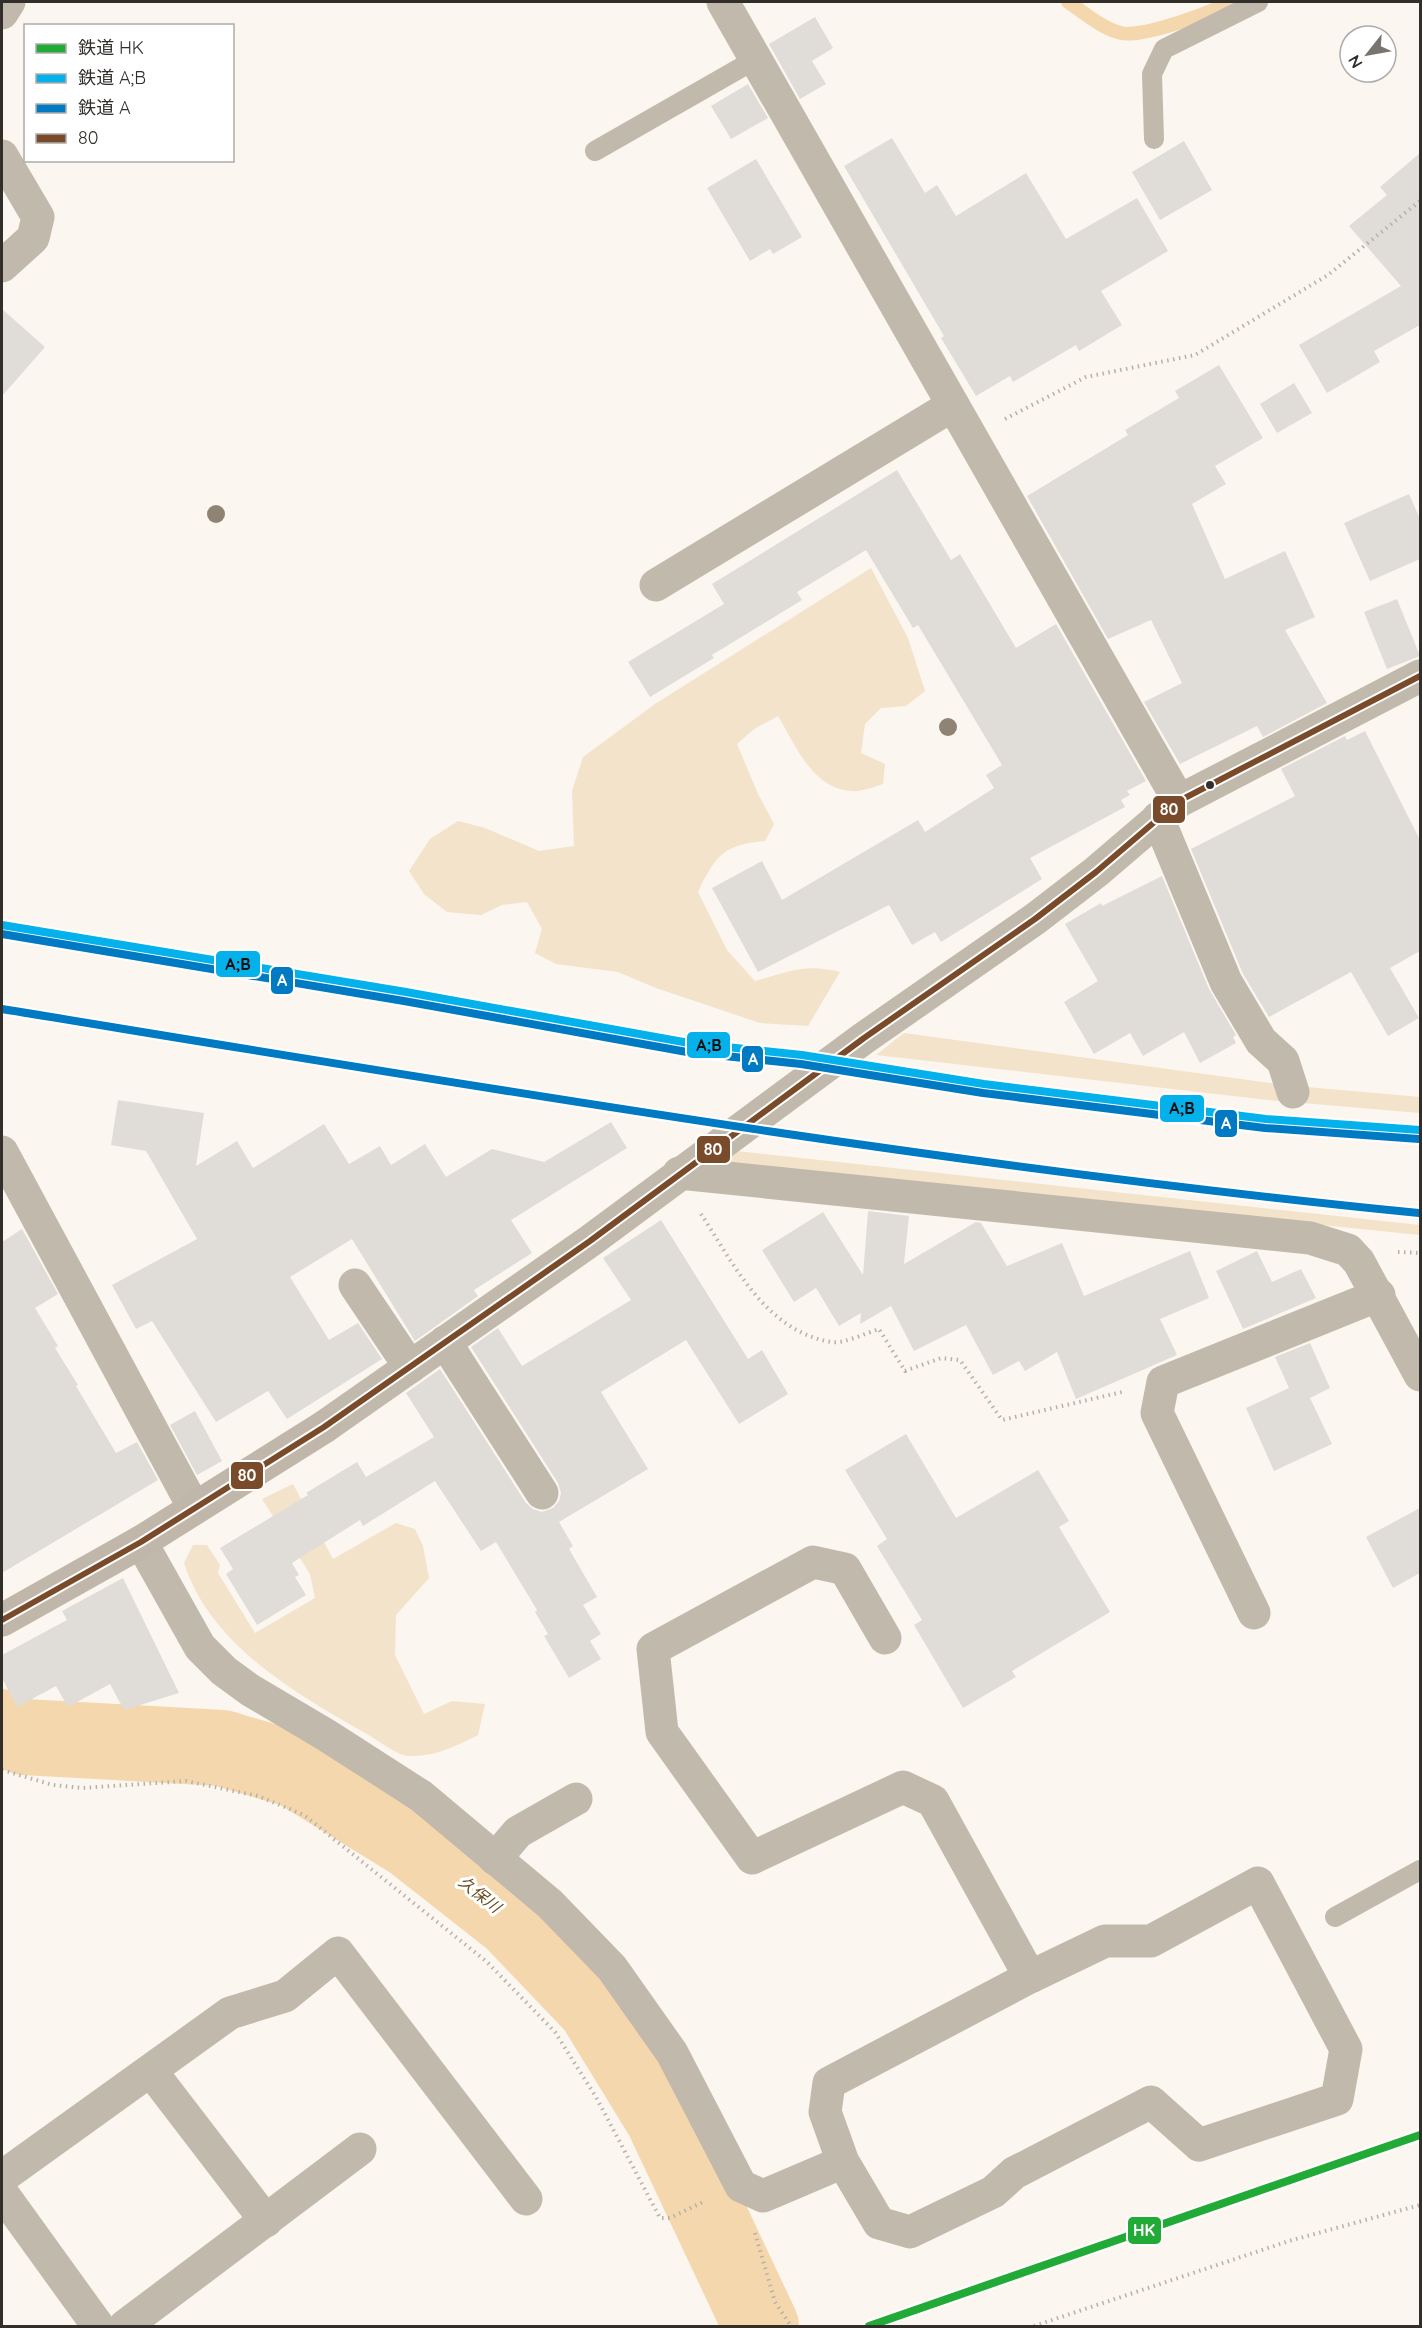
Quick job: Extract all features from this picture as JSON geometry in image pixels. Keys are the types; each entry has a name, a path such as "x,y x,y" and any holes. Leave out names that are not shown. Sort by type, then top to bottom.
{"street":[{"path":"2,12 9,2"},
{"path":"723,2 971,436 1169,809 1226,982 1261,1041 1292,1074"},
{"path":"2,156 38,217 33,237 2,266"},
{"path":"656,585 953,405"},
{"path":"2,1620 141,1542 324,1427 590,1241 864,1038 1035,919 1096,872 1169,809 1420,676"},
{"path":"6,1172 194,1508"},
{"path":"679,1173 1310,1238 1348,1250 1379,1295 1420,1375"},
{"path":"355,1285 410,1367"},
{"path":"1254,1613 1157,1413 1163,1382 1379,1295"},
{"path":"445,1342 542,1492"},
{"path":"141,1542 200,1647 224,1671 250,1690 421,1796 550,1904 612,1968 672,2053 752,2191 843,2162"},
{"path":"885,1638 845,1569 813,1562 653,1648 662,1732 752,1858 903,1787 933,1801 1030,1977"},
{"path":"495,1858 518,1832 576,1799"},
{"path":"1258,1883 1346,2049 1337,2099 1199,2145 1150,2102 1014,2173 993,2192 910,2232 879,2223 843,2162 825,2112 829,2084 1030,1977 1105,1941 1151,1941 1258,1883"},
{"path":"2,2177 231,2013 285,1996 338,1953 526,2199"},
{"path":"151,2071 266,2221"},
{"path":"125,2326 360,2149"},
{"path":"2,2193 98,2326"}],"lane":[{"path":"1154,139 1152,74 1164,49 1258,2"},
{"path":"595,151 756,59"},
{"path":"1335,1917 1420,1870"}],"path":[{"path":"971,436 1086,377 1195,355 1328,275 1420,201"},
{"path":"679,1173 688,1195 749,1288 783,1321 833,1342 879,1329 905,1371 941,1358 960,1360 1002,1420 1163,1382"},
{"path":"2,1770 53,1785 82,1788 186,1781 258,1796 304,1815 487,1962 555,2032 596,2097 660,2218 670,2218 752,2191 753,2228 775,2302 791,2326"},
{"path":"1034,2326 1289,2241 1420,2205"}],"shaded area":[{"path":"871,568 908,638 925,691 906,706 881,708 865,724 861,753 885,764 883,784 859,791 837,788 816,774 807,764 778,716 754,729 737,744 758,794 774,824 765,841 739,845 722,854 710,869 698,892 727,950 755,981 806,969 816,968 840,972 808,1026 760,1023 656,988 618,972 556,964 535,953 542,929 527,902 502,905 481,915 447,912 424,894 409,871 430,839 458,821 485,828 539,851 574,846 572,791 583,757 655,704"},
{"path":"904,1033 1284,1085 1420,1097 1420,1113 1268,1100 876,1055"},
{"path":"727,1150 1420,1225 1420,1235 713,1163"},
{"path":"293,1484 333,1559 396,1523 415,1529 423,1546 429,1578 396,1615 395,1655 424,1714 452,1701 485,1704 478,1735 436,1753 409,1756 399,1753 283,1683 234,1642 213,1618 196,1592 184,1563 193,1545 207,1545 220,1565 218,1573 255,1633 315,1598 310,1574 262,1499"}],"building":[{"path":"815,17 833,48 812,61 826,84 800,99 769,44"},
{"path":"748,84 768,118 731,139 711,106"},
{"path":"892,138 925,193 937,185 956,216 1026,173 1066,239 1137,198 1168,251 1101,291 1122,325 1079,351 1076,345 1013,382 1010,376 976,396 941,338 944,336 844,166"},
{"path":"1184,141 1212,190 1160,220 1132,172"},
{"path":"1420,153 1420,325 1374,351 1380,362 1327,393 1299,345 1401,286 1349,226 1387,195 1380,187"},
{"path":"756,159 802,237 773,254 770,249 750,261 707,188"},
{"path":"2,309 45,347 2,396"},
{"path":"1219,365 1263,438 1215,466 1226,484 1192,504 1225,579 1285,551 1315,617 1285,630 1327,703 1263,737 1257,726 1180,764 1144,702 1182,683 1151,620 1108,639 1027,496 1128,435 1125,430 1179,398 1175,391"},
{"path":"1294,383 1312,413 1277,433 1260,404"},
{"path":"897,470 951,560 960,554 1016,648 1056,624 1146,781 1127,791 1130,795 1121,800 1125,807 1030,858 1042,879 941,942 935,932 912,945 889,905 758,972 712,888 762,861 782,900 918,820 925,832 994,788 986,775 1002,765 918,625 913,628 866,550 797,592 802,600 712,655 714,658 650,697 628,662 724,604 712,584"},
{"path":"1409,494 1420,519 1420,559 1370,581 1344,523"},
{"path":"1397,599 1420,656 1387,669 1364,612"},
{"path":"1365,731 1420,840 1420,951 1390,968 1419,1018 1388,1036 1351,972 1269,1017 1243,974 1191,849 1295,796 1281,769 1345,736 1347,740"},
{"path":"1162,876 1209,989 1236,1035 1233,1037 1236,1043 1200,1063 1184,1032 1143,1056 1130,1033 1094,1054 1064,1002 1098,981 1065,924 1101,903 1102,906"},
{"path":"118,1100 204,1113 196,1166 237,1141 253,1168 324,1124 349,1164 380,1146 391,1165 425,1144 446,1177 492,1149 544,1162 611,1122 627,1148 511,1220 532,1253 474,1290 478,1296 415,1341 352,1239 290,1277 329,1340 358,1323 382,1359 287,1419 268,1391 216,1422 152,1321 136,1329 112,1285 197,1239 146,1151 111,1145"},
{"path":"868,1211 909,1216 904,1264 976,1222 981,1223 1007,1266 1062,1243 1084,1296 1190,1251 1209,1298 1160,1319 1177,1355 1076,1399 1057,1352 1025,1371 1019,1361 993,1375 966,1325 914,1351 891,1306 860,1324 861,1313 839,1326 816,1288 794,1302 762,1250 823,1212 863,1275"},
{"path":"661,1220 748,1359 762,1350 788,1394 739,1424 686,1340 601,1392 648,1469 559,1522 573,1546 569,1549 597,1597 583,1605 601,1634 590,1641 601,1659 569,1678 544,1636 548,1634 535,1612 537,1610 496,1542 481,1551 435,1481 363,1526 360,1520 292,1563 299,1575 295,1577 306,1595 257,1625 226,1574 233,1569 220,1548 308,1495 306,1493 357,1462 366,1477 434,1437 406,1393 440,1369 526,1503 542,1512 553,1508 559,1501 561,1493 558,1483 471,1347 498,1328 522,1366 631,1300 603,1258"},
{"path":"22,1229 58,1294 35,1308 58,1346 55,1348 116,1453 137,1442 158,1480 2,1573 2,1242"},
{"path":"1257,1251 1272,1282 1301,1269 1316,1298 1243,1329 1216,1271"},
{"path":"1310,1343 1330,1388 1310,1398 1332,1444 1274,1471 1246,1408 1289,1388 1275,1357"},
{"path":"195,1411 222,1461 197,1475 170,1425"},
{"path":"906,1434 956,1518 1038,1470 1069,1521 1059,1527 1110,1612 1012,1671 1016,1677 963,1708 914,1625 922,1620 877,1546 887,1539 845,1470"},
{"path":"1420,1508 1420,1573 1393,1588 1366,1537"},
{"path":"123,1578 179,1693 124,1710 110,1684 68,1707 56,1686 17,1707 2,1678 2,1655 67,1620 62,1611"}],"waterway":[{"path":"1068,2 1107,28 1132,34 1177,23 1232,2"},
{"name":"久保川","path":"2,1727 24,1737 222,1748 296,1770 410,1840 513,1921 595,2007 663,2118 761,2326"}],"rail line":[{"name":"A;B","path":"2,925 406,992 689,1043 802,1055 984,1084 1266,1119 1420,1130"},
{"name":"A","path":"2,934 404,1001 687,1052 801,1064 983,1093 1265,1128 1419,1139"},
{"name":"A","path":"2,1009 532,1095 886,1148 1241,1194 1419,1213"},
{"name":"HK","path":"869,2326 1420,2135"}],"transit line":[{"name":"80","path":"2,1620 141,1542 324,1427 590,1241 864,1038 1035,919 1096,872 1179,801 1420,676"}]}
